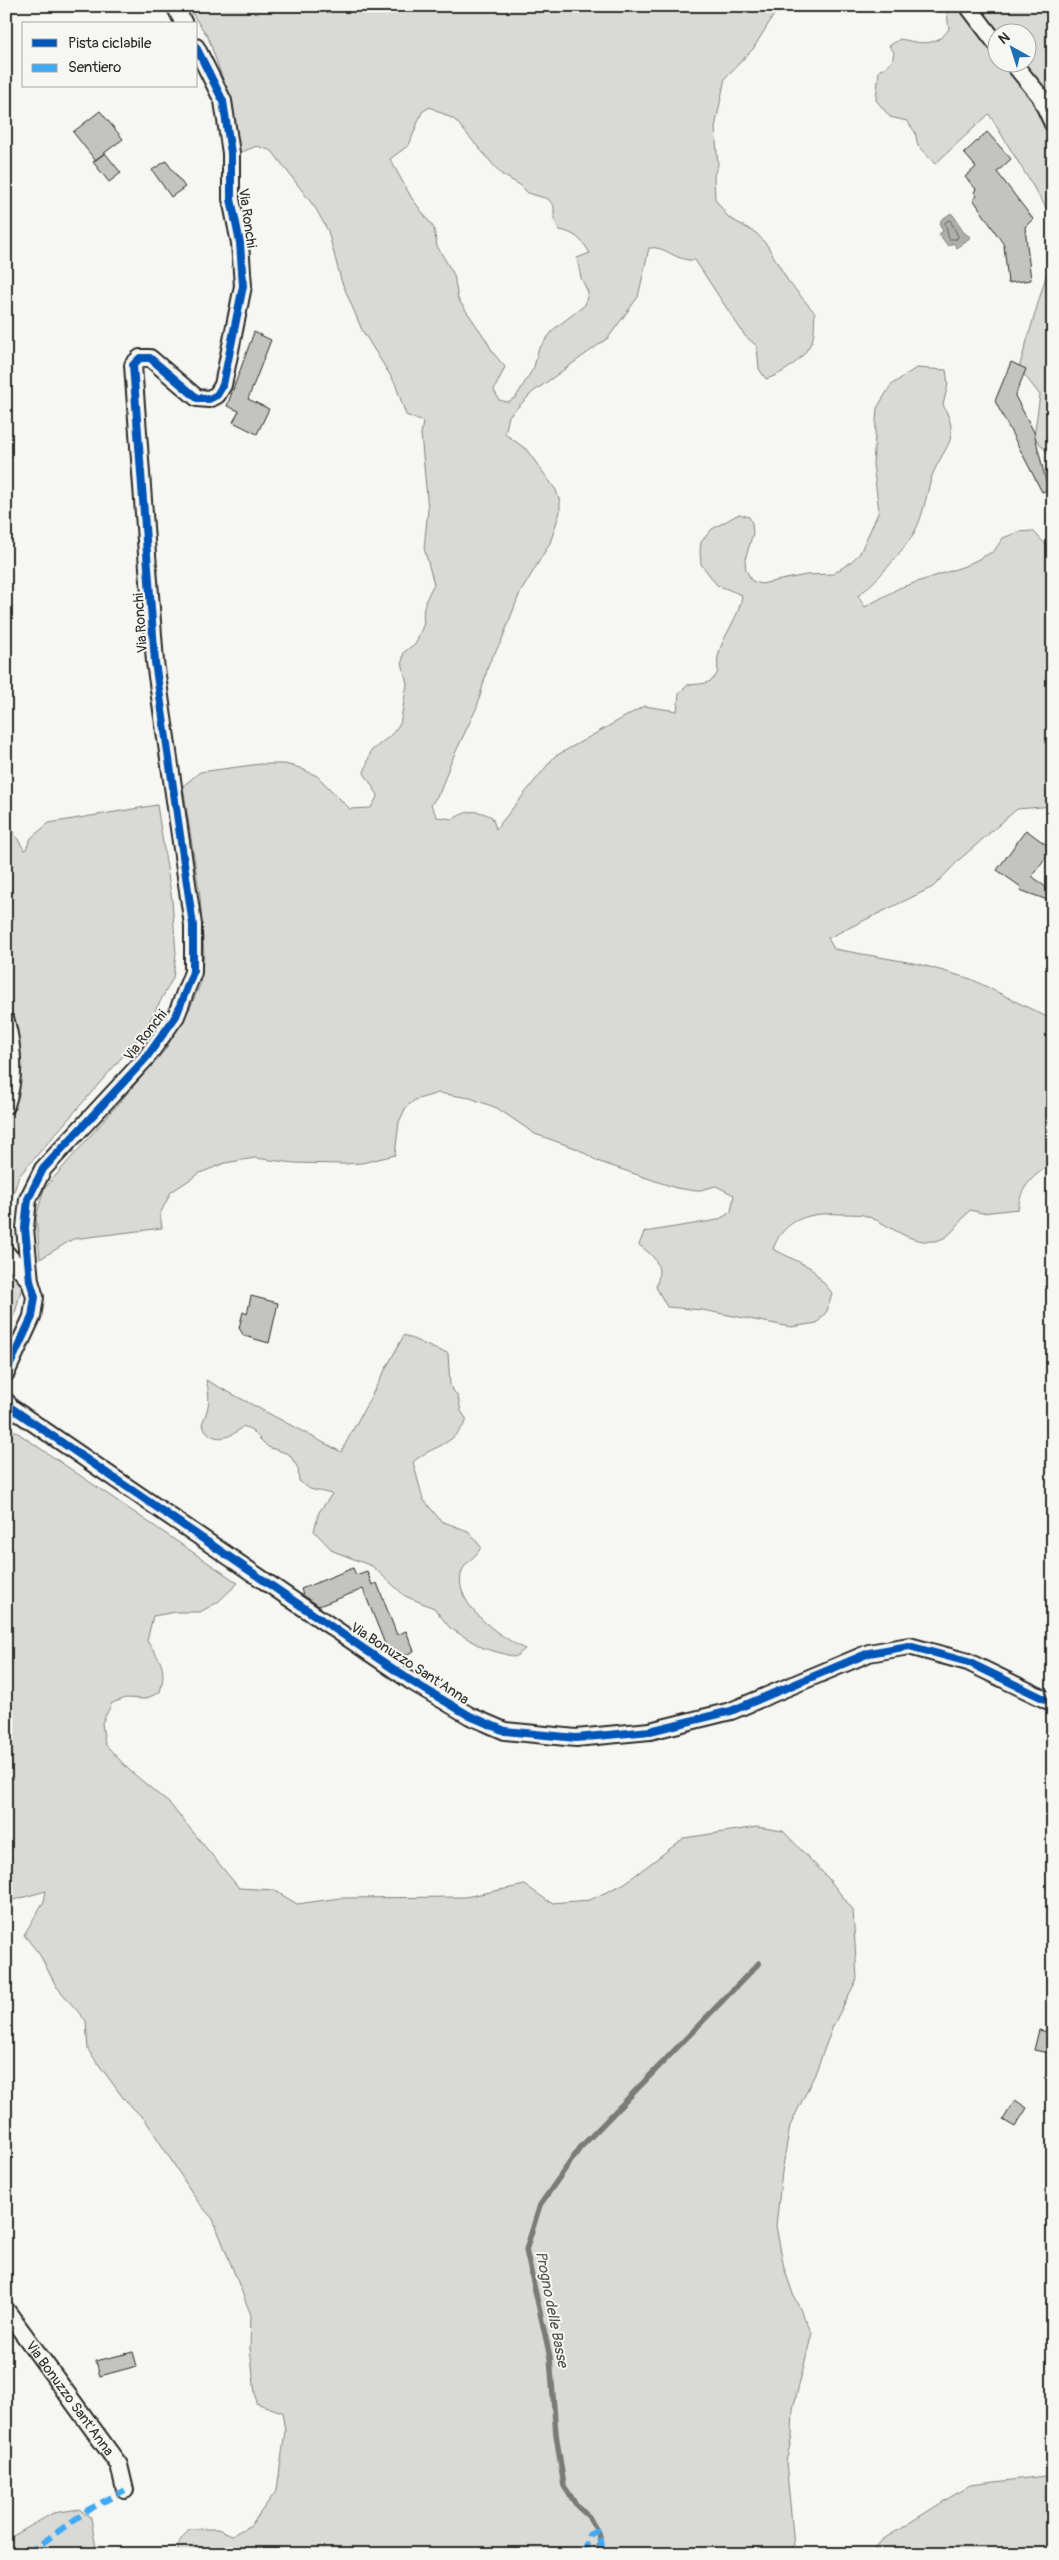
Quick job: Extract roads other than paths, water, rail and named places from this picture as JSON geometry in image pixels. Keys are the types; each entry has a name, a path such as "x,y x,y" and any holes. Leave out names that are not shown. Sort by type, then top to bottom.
{"street":[{"path":"175,6 183,22"},
{"path":"968,6 986,30"},
{"name":"Via Ronchi","path":"30,1281 26,1218 28,1199 43,1169 146,1058 176,1016 193,972 193,925 155,662 133,366 140,358 150,358 197,398 209,400 224,385 243,286 240,243 231,198 231,153 223,101 198,51"},
{"path":"1020,72 1040,96 1053,124"},
{"path":"6,1021 12,1043 10,1092 6,1105"},
{"path":"6,1252 12,1270 30,1281 35,1297 32,1317 6,1373"},
{"name":"Via Bonuzzo Sant'Anna","path":"6,1401 10,1407 411,1681 470,1716 504,1731 576,1738 650,1731 731,1711 869,1653 909,1646 968,1662 1053,1703"},
{"name":"Via Bonuzzo Sant'Anna","path":"6,2310 118,2465 125,2490"}],"water":[{"path":"951,213 961,229 971,237 957,248 953,243 948,246 939,234 943,231 940,226 941,220"}],"waterway":[{"name":"Progno delle Basse","path":"599,2554 600,2537 597,2531 589,2517 577,2506 564,2486 556,2434 550,2357 526,2250 540,2205 580,2148 759,1963"}]}
